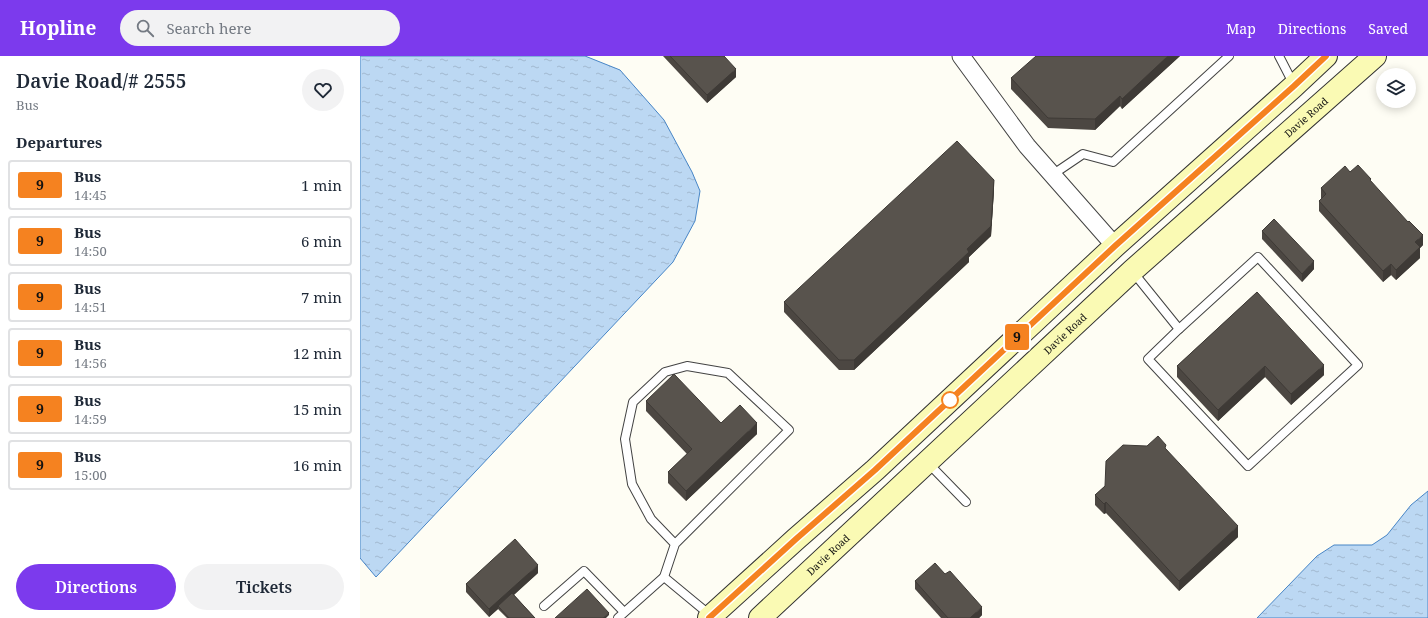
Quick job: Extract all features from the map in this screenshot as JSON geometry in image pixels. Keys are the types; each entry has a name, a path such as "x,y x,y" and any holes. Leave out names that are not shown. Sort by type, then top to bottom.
{"main road":[{"path":"711,617 796,539 875,470 1115,246 1326,56"},
{"name":"Davie Road","path":"760,618 1132,271 1375,56"}],"street":[{"path":"961,56 1027,146 1115,246"}],"lane":[{"path":"1052,175 1083,154 1113,162 1230,56"},
{"path":"1279,56 1294,86"},
{"path":"1258,257 1358,365 1248,466 1148,359 1179,329 1258,257"},
{"path":"1132,271 1179,329"},
{"path":"544,606 584,571 621,615 664,577 675,544 789,430 728,373 687,366 665,372 633,402 625,439 632,484 651,519 675,544"},
{"path":"927,463 966,502"},
{"path":"664,577 711,617"}],"water":[{"path":"360,56 585,56 620,70 664,120 692,172 700,191 695,221 673,262 376,577 360,558"},
{"path":"1428,491 1428,618 1257,618 1317,556 1334,545 1372,545 1387,535 1411,505"}],"building":[{"path":"670,56 724,56 736,69 707,95"},
{"path":"1036,56 1168,56 1122,99 1120,96 1095,119 1048,118 1011,78"},
{"path":"957,141 994,180 991,226 967,249 969,252 854,360 839,360 784,302"},
{"path":"1358,165 1408,222 1409,221 1423,235 1415,242 1420,247 1396,270 1391,264 1383,271 1319,201 1326,194 1321,188 1345,166 1350,172"},
{"path":"1274,219 1314,261 1302,274 1262,231"},
{"path":"1257,292 1324,365 1291,394 1265,366 1218,410 1177,366"},
{"path":"674,374 721,423 740,405 757,423 686,491 668,472 692,449 646,401"},
{"path":"1158,436 1166,445 1165,448 1238,526 1179,581 1106,502 1104,504 1095,495 1105,486 1106,461 1123,445 1147,446"},
{"path":"515,539 538,565 489,609 466,584"},
{"path":"935,563 945,574 950,571 982,607 970,618 948,618 915,581"},
{"path":"587,589 609,613 603,618 555,618"},
{"path":"512,593 535,618 509,618 498,606"}],"bus line":[{"name":"9","path":"709,618 875,470 1115,246 1326,56"}]}
